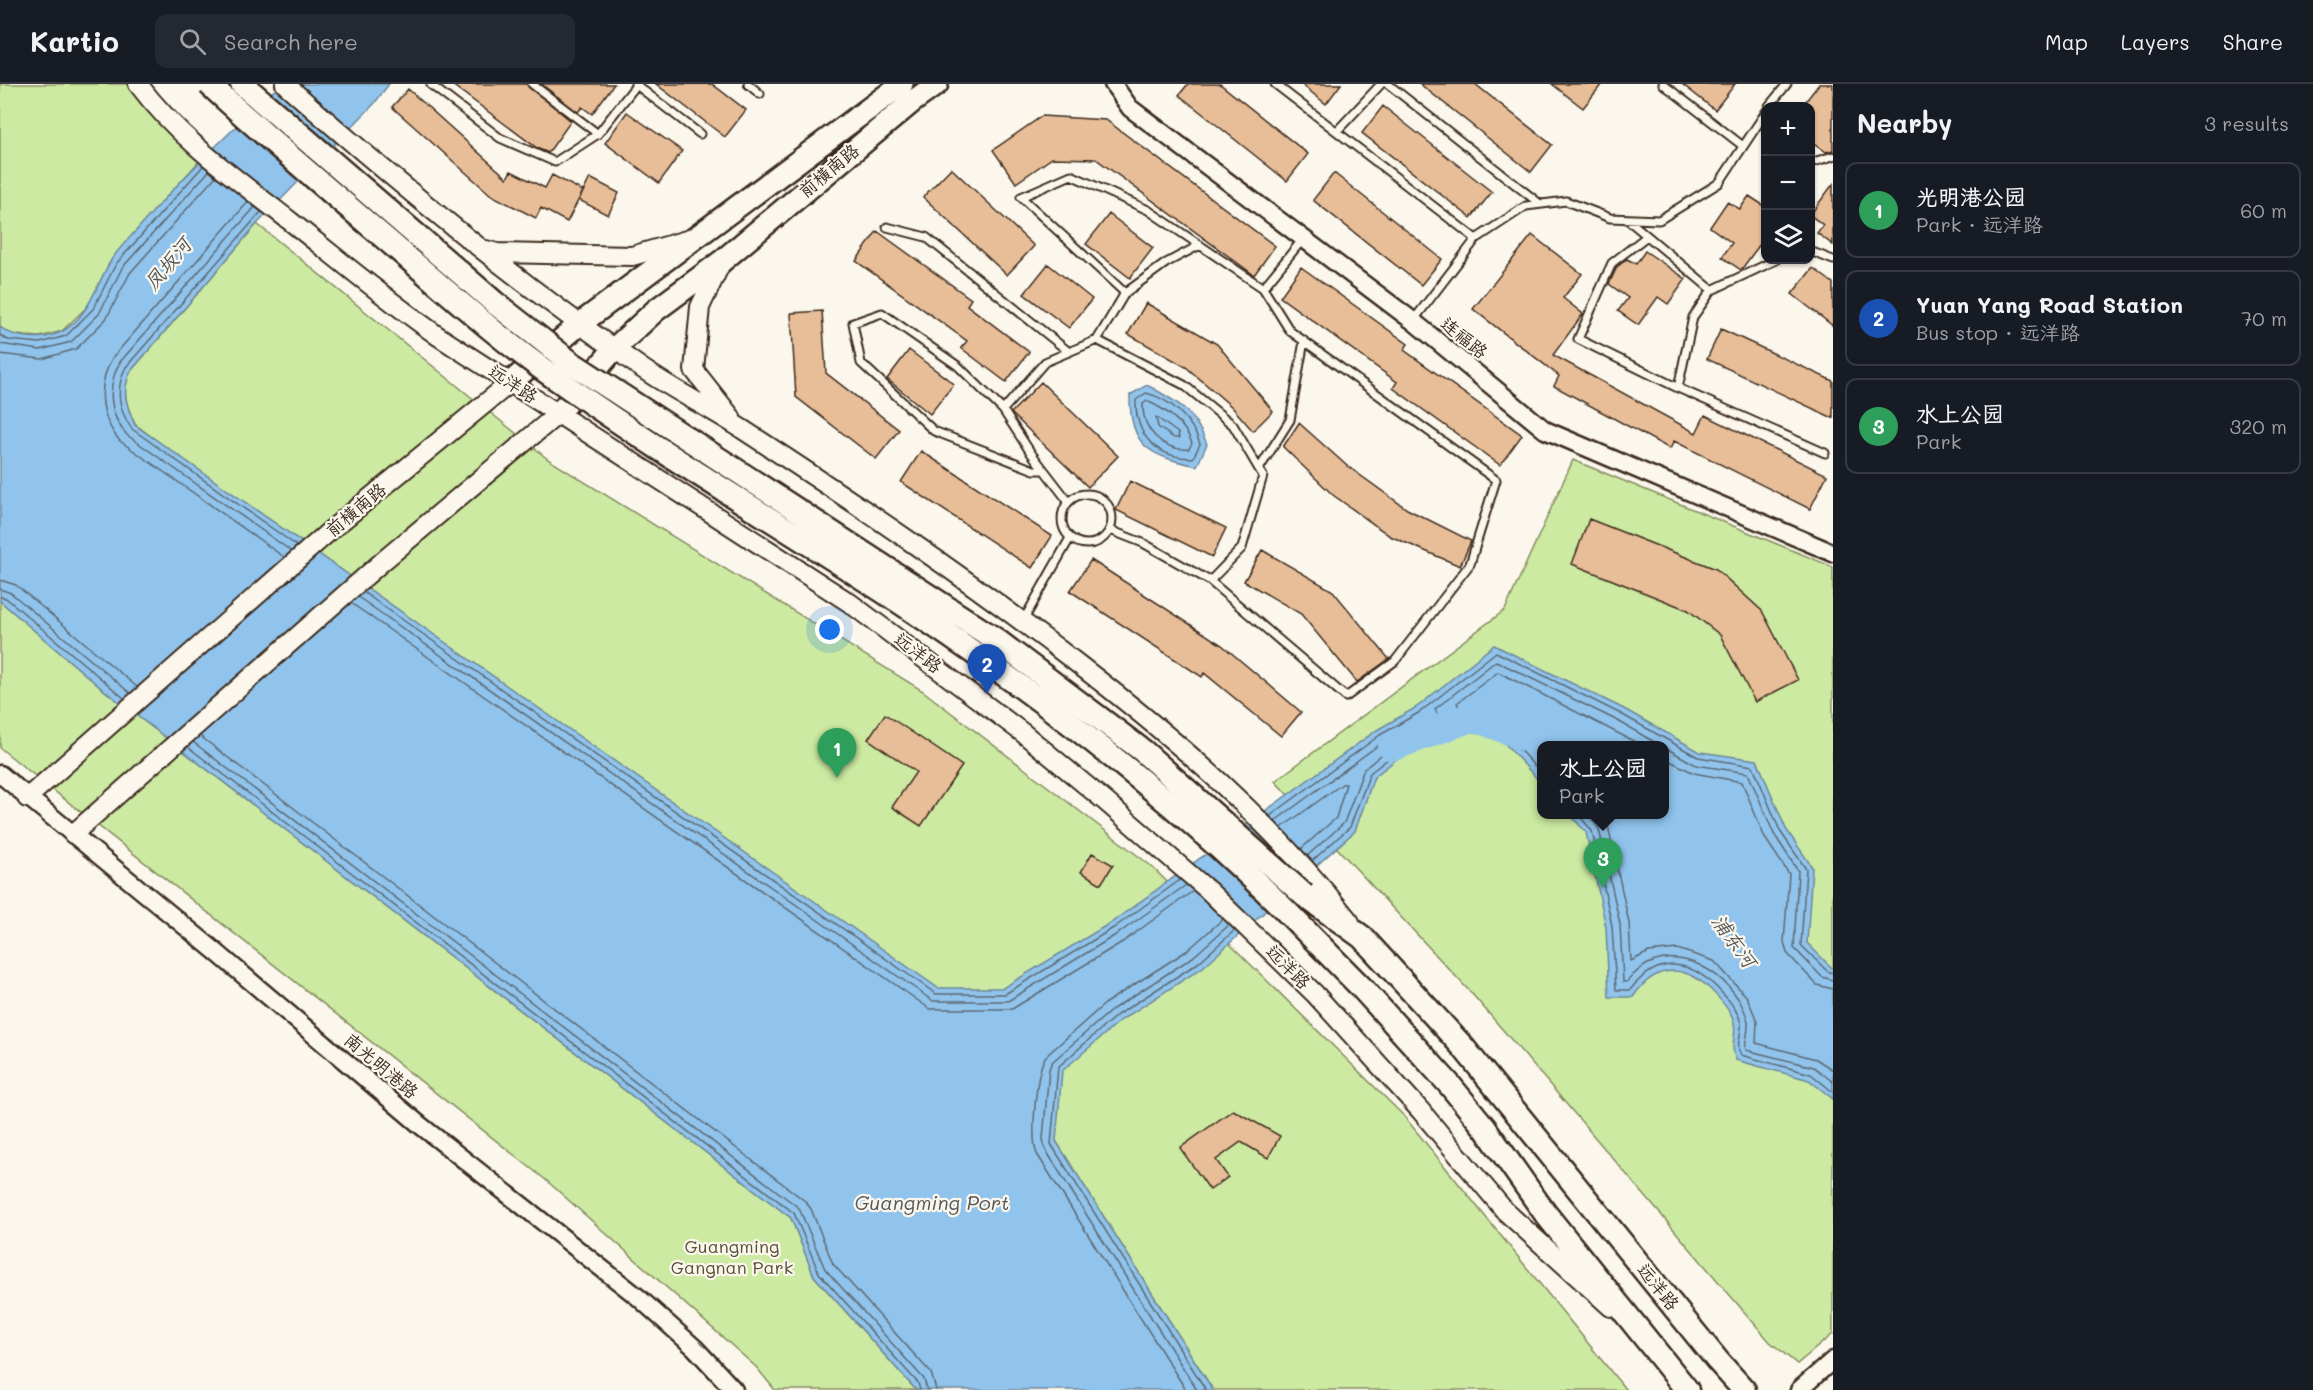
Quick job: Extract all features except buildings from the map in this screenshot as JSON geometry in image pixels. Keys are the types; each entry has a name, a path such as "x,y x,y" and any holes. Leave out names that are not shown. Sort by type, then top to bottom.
{"highway":[{"name":"远洋路","path":"209,84 250,123 471,312 556,379 911,610 1056,711 1197,827 1286,911 1368,994 1449,1084 1485,1128 1545,1213 1687,1390"},
{"path":"243,84 495,303 570,362 995,639 1143,751 1310,886"},
{"name":"远洋路","path":"1310,886 1362,937 1463,1047 1716,1360 1744,1390"}],"main road":[{"name":"远洋路","path":"138,84 164,116 200,152 398,308 510,383 803,571 888,630 1023,733 1171,856 1255,934 1369,1052 1504,1212 1647,1339"},
{"name":"远洋路","path":"285,84 359,149 482,249 615,348 645,370 740,428 927,552 1023,621 1139,711 1236,795 1310,886"},
{"name":"前横南路","path":"27,798 332,529 581,323 902,84"},
{"name":"前横南路","path":"73,834 383,561 559,413 615,348 656,310 722,261 912,102 937,84"},
{"name":"前横南路","path":"482,249 498,253 632,256 697,237"},
{"name":"前横南路","path":"722,261 700,307 694,370 740,428"}],"street":[{"name":"连福路","path":"1113,84 1130,108 1413,321 1545,430 1833,554"},
{"name":"南光明港路","path":"0,774 420,1125 638,1297 695,1348 734,1390"},
{"path":"1799,1390 1833,1360"}],"lane":[{"path":"532,84 598,134"},
{"path":"431,85 501,138 555,162 598,134 636,84 700,134"},
{"path":"748,84 760,94"},
{"path":"1275,84 1476,239"},
{"path":"1337,132 1381,84"},
{"path":"1388,84 1540,204"},
{"path":"1663,84 1743,146"},
{"path":"1772,102 1787,84"},
{"path":"1413,321 1476,239 1526,206 1566,201 1610,218 1659,220 1719,183 1761,119"},
{"path":"1815,161 1833,156"},
{"path":"1110,530 1143,543 1210,581 1346,697 1395,661 1470,564 1496,480 1290,331 1263,288 1148,210 1071,175 1021,197 1125,293"},
{"path":"1627,219 1712,290"},
{"path":"887,227 926,237 1069,352"},
{"path":"1647,236 1612,263 1578,339 1825,453"},
{"path":"1263,288 1304,237"},
{"path":"1003,410 1045,362 1097,340 1125,293 1166,263 1200,245"},
{"path":"1815,253 1833,260"},
{"path":"1678,387 1693,317 1712,290 1767,264"},
{"path":"1044,470 1034,470 934,431 861,363 853,324 882,313 958,366 1003,410 1068,501"},
{"path":"1097,340 1184,385 1217,411 1233,425 1263,476 1242,548 1210,581"},
{"path":"1259,469 1290,420 1304,341"},
{"path":"1082,494 1098,496 1109,507 1112,522 1110,530 1099,541 1092,544 1076,542 1070,538 1062,524 1064,508 1068,501 1082,494"},
{"path":"1023,621 1070,538"}],"green space":[{"path":"0,84 131,84 201,159 111,261 88,306 62,331 40,337 9,334 0,327"},
{"path":"257,224 549,460 923,691 1150,865 1403,1115 1626,1390 1213,1390 1056,1141 135,424 129,411 125,392 131,371"},
{"path":"1573,460 1833,567 1833,1334 1797,1364 1770,1342 1473,995 1275,781 1505,610"},
{"name":"Guangming Gangnan Park","path":"0,601 101,688 791,1218 814,1276 916,1390 775,1390 756,1367 547,1181 0,748"}],"water":[{"name":"Guangming Port","path":"281,84 389,84 374,104 257,224 131,371 125,392 135,425 938,988 1003,988 1112,922 1377,730 1417,707 1494,645 1624,709 1700,752 1757,760 1786,829 1812,867 1807,943 1833,969 1833,1099 1809,1080 1736,1060 1733,1049 1735,1029 1730,1012 1707,986 1696,978 1675,971 1664,972 1643,985 1633,997 1609,997 1606,927 1586,832 1574,819 1669,819 1669,741 1537,741 1537,779 1497,735 1437,727 1374,777 1355,831 1202,968 1121,1020 1062,1071 1056,1141 1213,1390 916,1390 814,1276 791,1218 101,688 0,601 0,327 13,334 38,338 54,335 70,326 85,310 110,262 121,247 158,205"},
{"path":"1147,385 1184,408 1202,432 1207,444 1197,466 1155,453 1138,438 1133,427 1130,395"}],"waterway":[{"name":"浦东河","path":"1393,746 1474,716 1537,741"}],"place":[{"name":"Yuan Yang Road Station","path":"987,694"},
{"name":"光明港公园","path":"837,778"},
{"name":"水上公园","path":"1603,888"}],"water label":[{"name":"凤坂河","path":"168,264"}]}
